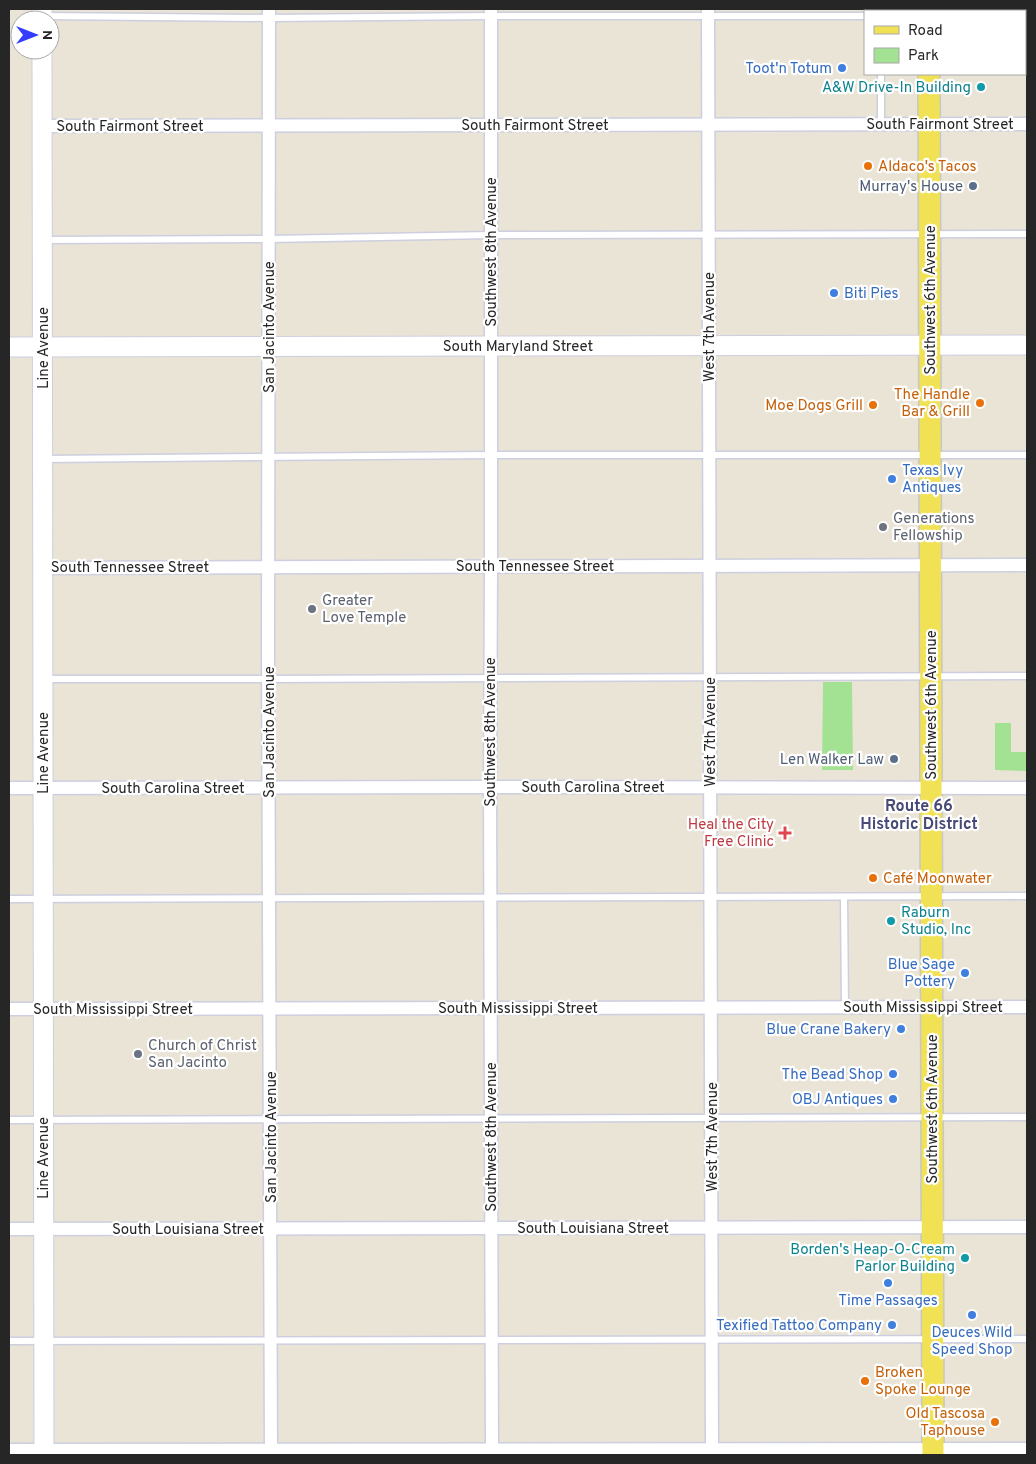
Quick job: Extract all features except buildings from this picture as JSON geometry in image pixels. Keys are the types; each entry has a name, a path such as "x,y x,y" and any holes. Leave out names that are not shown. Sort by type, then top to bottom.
{"main road":[{"name":"Line Avenue","path":"42,60 44,1453"},
{"name":"Southwest 6th Avenue","path":"929,75 933,1452"},
{"name":"South Maryland Street","path":"9,347 1027,345"}],"street":[{"name":"Southwest 8th Avenue","path":"491,12 490,1008 492,1452"},
{"name":"West 7th Avenue","path":"708,12 712,1452"},
{"name":"San Jacinto Avenue","path":"269,13 271,1453"},
{"name":"South Fairmont Street","path":"42,126 1027,124"},
{"name":"South Tennessee Street","path":"43,568 1027,565"},
{"name":"South Carolina Street","path":"9,788 1027,788"},
{"name":"South Mississippi Street","path":"9,1009 1027,1007"},
{"name":"South Louisiana Street","path":"9,1229 1027,1227"},
{"path":"9,1450 44,1453 933,1452 1027,1448"}],"lane":[{"path":"60,15 708,12 864,16"},
{"path":"881,75 881,124"},
{"path":"43,240 269,239 491,235 1027,234"},
{"path":"43,459 491,455 1027,455"},
{"path":"43,678 1027,676"},
{"path":"9,899 1027,896"},
{"path":"844,897 845,1007"},
{"path":"9,1120 932,1118 1027,1116"},
{"path":"9,1341 712,1338 1027,1339"}],"green space":[{"path":"823,682 852,682 853,770 822,770"},
{"path":"995,723 1011,723 1011,752 1027,752 1027,771 995,770"}],"place":[{"name":"Toot'n Totum","path":"842,68"},
{"name":"A&W Drive-In Building","path":"981,87"},
{"name":"Aldaco's Tacos","path":"868,166"},
{"name":"Murray's House","path":"973,186"},
{"name":"Biti Pies","path":"834,293"},
{"name":"The Handle Bar & Grill","path":"980,403"},
{"name":"Moe Dogs Grill","path":"873,405"},
{"name":"Texas Ivy Antiques","path":"892,479"},
{"name":"Generations Fellowship","path":"883,527"},
{"name":"Greater Love Temple","path":"312,609"},
{"name":"Len Walker Law","path":"894,759"},
{"name":"Heal the City Free Clinic","path":"785,833"},
{"name":"Café Moonwater","path":"873,878"},
{"name":"Raburn Studio, Inc","path":"891,921"},
{"name":"Blue Sage Pottery","path":"965,973"},
{"name":"Blue Crane Bakery","path":"901,1029"},
{"name":"Church of Christ San Jacinto","path":"138,1054"},
{"name":"The Bead Shop","path":"893,1074"},
{"name":"OBJ Antiques","path":"893,1099"},
{"name":"Borden's Heap-O-Cream Parlor Building","path":"965,1258"},
{"name":"Time Passages","path":"888,1283"},
{"name":"Deuces Wild Speed Shop","path":"972,1315"},
{"name":"Texified Tattoo Company","path":"892,1325"},
{"name":"Broken Spoke Lounge","path":"865,1381"},
{"name":"Old Tascosa Taphouse","path":"995,1422"}],"district":[{"name":"Route 66 Historic District","path":"919,814"}]}
